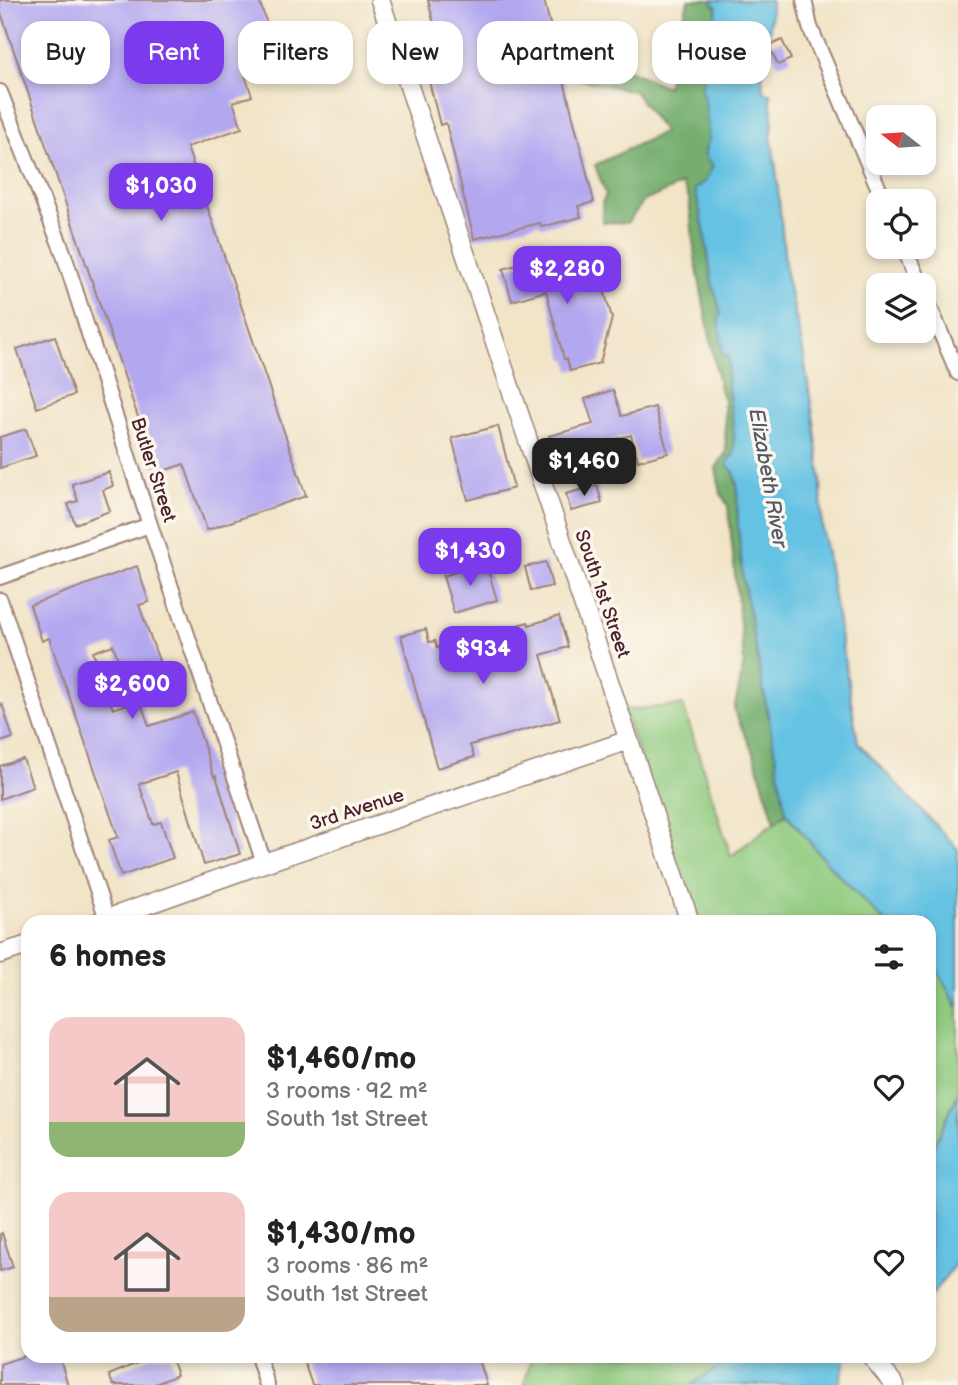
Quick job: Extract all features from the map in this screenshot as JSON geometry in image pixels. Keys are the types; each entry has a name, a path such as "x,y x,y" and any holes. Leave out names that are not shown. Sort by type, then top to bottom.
{"street":[{"name":"South 1st Street","path":"380,0 689,915"},
{"path":"804,0 810,27 879,189"},
{"name":"Butler Street","path":"0,92 63,252 150,525 264,863"},
{"path":"936,322 958,373"},
{"path":"0,577 150,525"},
{"path":"0,600 102,915"},
{"name":"3rd Avenue","path":"121,915 264,863 629,740"},
{"path":"0,954 21,947"},
{"path":"260,1363 267,1385"},
{"path":"877,1363 895,1385"}],"green space":[{"path":"688,0 713,0 712,3 717,7 714,21 683,21"},
{"path":"638,74 652,80 652,84 667,87 668,84 702,84 705,101 709,139 705,151 713,166 705,182 695,189 729,362 727,373 735,440 733,456 743,578 786,813 775,822 753,752 734,711 744,663 728,506 721,494 716,468 726,452 724,400 695,258 689,198 682,184 644,201 627,223 602,222 602,203 606,195 595,165 664,132 634,91 601,84 638,84"},
{"path":"683,705 731,856 786,813 827,863 878,915 692,915 624,710"},
{"path":"936,968 958,1008 958,1094 936,1141"},
{"path":"530,1363 724,1363 691,1385 524,1385"}],"water":[{"path":"713,0 771,0 770,21 714,21 717,7 712,3"},
{"name":"Elizabeth River","path":"702,84 763,84 764,92 770,93 773,127 771,135 786,273 802,345 815,428 821,480 822,525 858,743 958,849 958,1008 936,968 936,915 878,915 827,863 786,813 743,578 737,485 734,472 727,465 729,458 733,456 734,439 728,385 729,364 728,356 723,355 719,320 721,313 712,281 695,189 705,182 713,166 706,158 709,139"},
{"path":"958,1094 958,1260 936,1290 936,1141"},
{"path":"724,1363 844,1363 839,1385 691,1385"}],"building":[{"path":"0,0 259,0 266,21 238,21 238,84 248,84 252,96 233,102 242,128 187,147 306,496 207,530 184,464 157,473 25,84 110,84 110,21 21,21 21,72 0,10"},
{"path":"428,0 544,0 549,21 477,21 477,84 565,84 594,202 578,206 581,217 541,227 540,223 474,239 446,123 440,125 430,84 463,84 463,21 433,21"},
{"path":"782,40 791,59 778,65 771,45"},
{"path":"552,255 554,264 574,258 580,282 600,276 612,318 600,363 570,371 567,359 564,359 546,291 512,301 503,269"},
{"path":"55,336 74,395 37,408 17,349"},
{"path":"613,390 622,416 655,407 668,453 638,461 631,435 554,456 549,436 593,424 585,399"},
{"path":"498,426 514,488 468,500 452,438"},
{"path":"26,429 36,456 0,468 0,437"},
{"path":"109,472 113,486 103,490 110,511 75,524 68,504 78,501 72,484"},
{"path":"597,485 602,503 571,511 566,494"},
{"path":"546,562 552,586 531,591 525,567"},
{"path":"486,563 497,600 454,613 443,576"},
{"path":"137,566 149,602 139,605 168,686 133,699 113,645 93,652 100,673 113,709 140,700 149,726 193,712 240,854 204,865 176,772 139,784 153,824 161,822 173,858 121,876 109,840 118,837 49,638 42,641 30,605"},
{"path":"559,616 568,647 541,655 560,720 470,745 474,757 437,768 401,636 426,629 429,642 435,641 437,648"},
{"path":"2,704 13,738 0,742 0,705"},
{"path":"23,759 33,787 0,799 0,766"},
{"path":"2,1233 13,1267 0,1271 0,1234"},
{"path":"21,1357 21,1363 61,1363 68,1385 0,1385 0,1364"},
{"path":"137,1363 173,1363 177,1375 153,1385 113,1385 109,1375"},
{"path":"304,1363 480,1363 487,1385 312,1385"}]}
